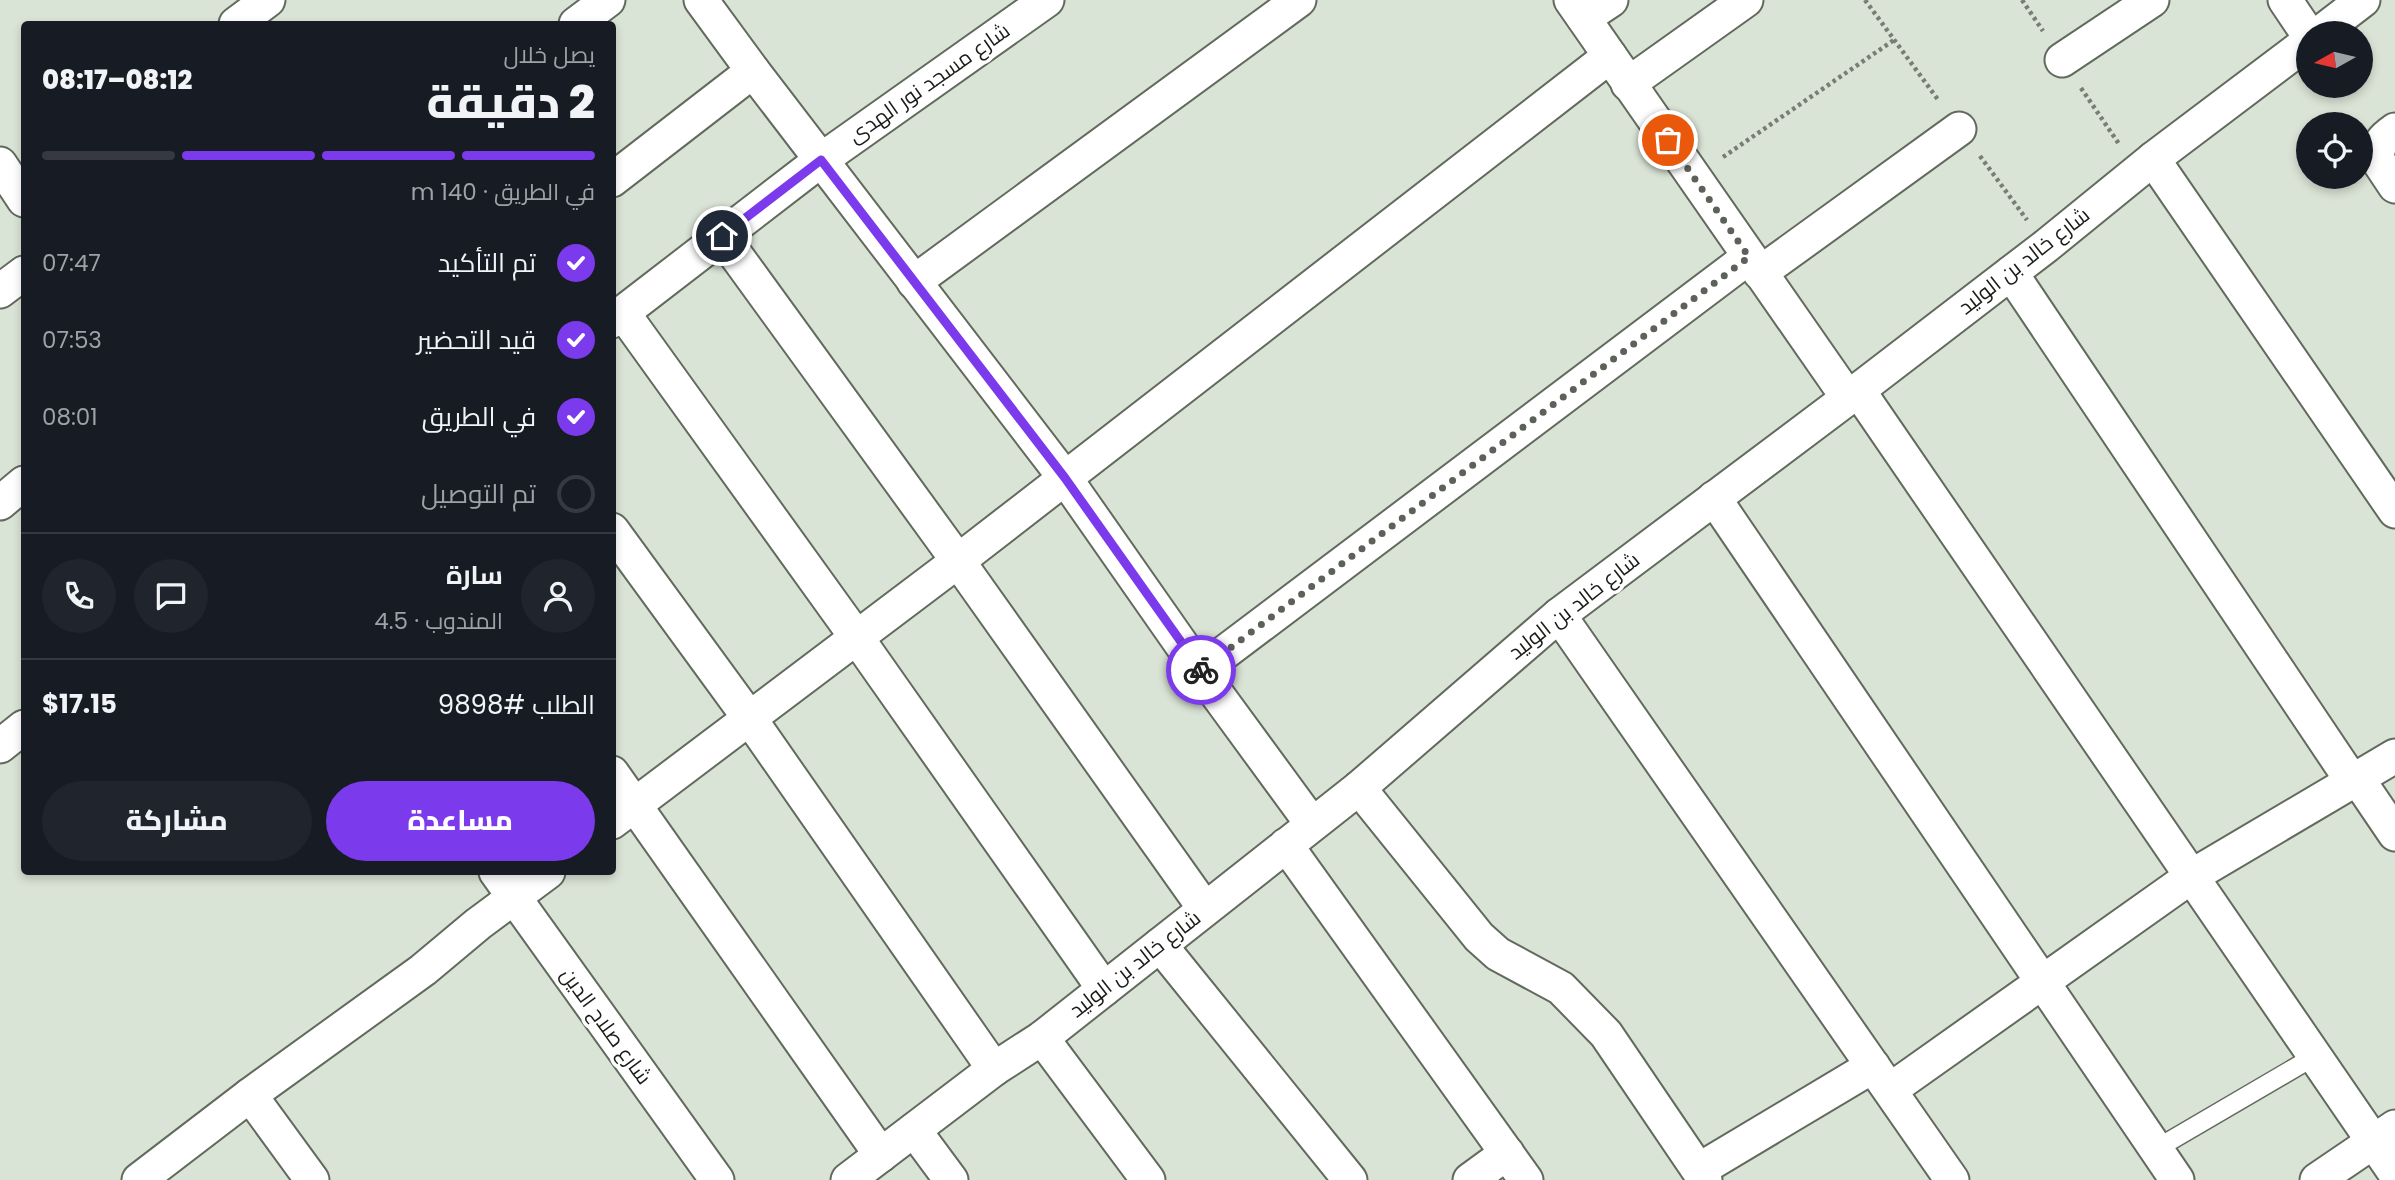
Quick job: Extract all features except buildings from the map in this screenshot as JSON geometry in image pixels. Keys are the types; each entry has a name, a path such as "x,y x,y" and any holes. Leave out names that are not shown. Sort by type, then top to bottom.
{"street":[{"path":"240,21 268,0"},
{"path":"580,21 608,0"},
{"name":"شارع مسجد نور الهدى","path":"618,317 821,160 1047,0"},
{"path":"914,282 1299,0"},
{"path":"1611,0 1577,9 1754,265 1853,394 2192,876 2315,1056 2384,1135 2395,1174"},
{"path":"1629,84 1746,0"},
{"path":"2062,60 2152,0"},
{"path":"2285,0 2299,21"},
{"path":"2336,21 2363,0"},
{"path":"708,2 753,71 1065,478 1200,671 1312,824"},
{"name":"شارع خالد بن الوليد","path":"848,1180 994,1069 1042,1038 1359,788 1559,615 1853,394 2011,273 2153,159 2296,51"},
{"path":"624,814 958,561 1610,56"},
{"path":"616,177 753,71"},
{"path":"1200,671 1754,265 1959,129"},
{"path":"2395,130 2382,139 2377,159 2395,186"},
{"path":"2153,159 2395,511"},
{"path":"0,164 21,191"},
{"path":"722,236 958,561 1205,909"},
{"path":"2011,273 2355,780 2395,834"},
{"path":"0,291 21,275"},
{"path":"618,317 857,638 1104,989"},
{"path":"0,503 21,486"},
{"path":"1714,498 2176,1180"},
{"path":"616,535 750,719 994,1069"},
{"path":"1559,615 1952,1180"},
{"path":"0,746 21,729"},
{"path":"1359,788 1479,937 1508,960 1561,988 1592,1017 1702,1175 1881,1078 2042,982 2192,876 2395,756"},
{"path":"616,787 624,814 881,1155"},
{"path":"1286,845 1526,1180"},
{"path":"139,1180 250,1095 423,970 478,924 505,885 538,875"},
{"name":"شارع صلاح الدين","path":"505,885 717,1180"},
{"path":"1160,945 1350,1180"},
{"path":"1042,1038 1148,1180"},
{"path":"250,1095 312,1180"},
{"path":"914,1130 951,1180"},
{"path":"2318,1180 2384,1135"},
{"path":"1470,1180 1507,1153"}],"lane":[{"path":"2155,1149 2315,1056"}],"path":[{"path":"1694,178 1894,40"}],"way so far":[{"path":"1201,670 1749,257 1668,140"}],"route":[{"path":"722,236 821,160 1065,478 1201,670"}]}
